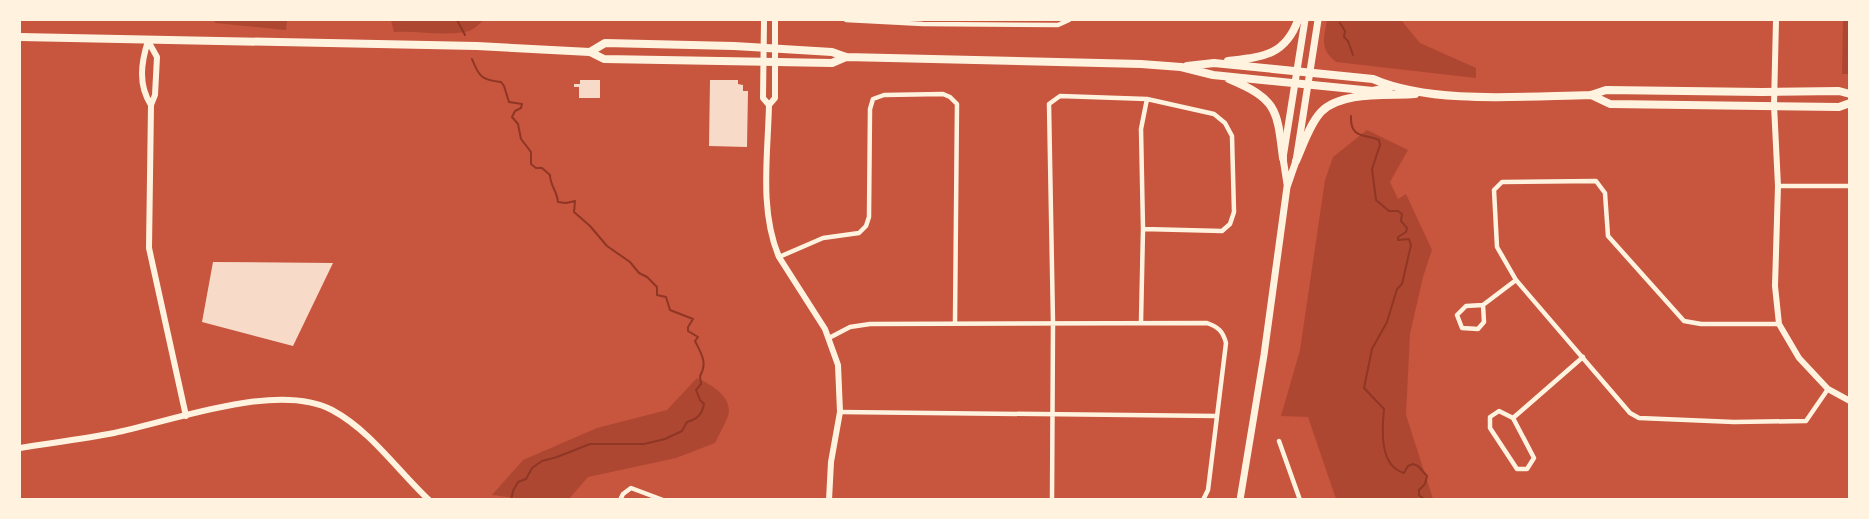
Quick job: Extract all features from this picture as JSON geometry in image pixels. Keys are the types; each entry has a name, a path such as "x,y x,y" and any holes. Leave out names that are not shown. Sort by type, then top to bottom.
{"main road":[{"path":"1181,67 1255,58 1273,53 1288,39 1298,20"},
{"path":"1283,158 1305,20"},
{"path":"1296,161 1318,20"},
{"path":"20,37 477,46 590,52 604,59 832,63 846,57"},
{"path":"590,52 605,44 775,48 832,52 846,57 1074,62 1181,67 1219,75 1373,91 1391,87"},
{"path":"1214,63 1373,79 1391,87 1448,96 1591,95 1606,90 1839,91 1850,94"},
{"path":"1219,75 1250,88 1268,101 1277,116 1287,187"},
{"path":"1240,500 1264,355 1287,187 1310,130 1322,111 1344,99 1428,93"},
{"path":"1591,95 1610,104 1839,107 1850,103"}],"street":[{"path":"764,20 763,98 769,105"},
{"path":"775,20 775,98 769,105 766,202 774,244 779,257 830,338 838,365 840,412 831,462 829,500"},
{"path":"846,20 923,24 1058,25 1069,20"},
{"path":"1776,20 1774,105 1778,186 1775,286 1779,324 1799,358 1828,389 1850,401"},
{"path":"148,41 142,61 144,93 151,105"},
{"path":"148,41 157,57 155,95 151,105 149,248 186,416"},
{"path":"779,257 823,238 859,233 866,226 869,217 870,109 873,99 884,95 943,94 957,104 955,322"},
{"path":"1052,500 1053,323 1049,104 1060,96 1147,99 1214,114 1224,123 1232,136 1234,212 1230,224 1222,231 1143,229"},
{"path":"1141,322 1143,229 1141,129 1147,99"},
{"path":"1779,324 1701,324 1684,321 1608,236 1605,193 1596,181 1502,182 1494,190 1497,247 1516,280 1630,413 1639,418 1734,422 1806,421 1828,389"},
{"path":"1778,186 1850,186"},
{"path":"1483,305 1484,322 1478,328 1462,328 1457,315 1466,306 1483,305 1516,280"},
{"path":"830,338 850,327 870,324 1141,322 1207,323 1219,328 1224,334 1226,343 1208,490 1203,500"},
{"path":"1513,418 1582,357"},
{"path":"20,448 114,433 253,400 303,399 355,423 429,500"},
{"path":"1499,411 1513,418 1534,458 1527,469 1517,468 1490,428 1490,417 1499,411"},
{"path":"840,412 1217,416"},
{"path":"1279,441 1300,500"},
{"path":"620,500 623,494 631,488 663,500"}],"shaded area":[{"path":"214,20 287,20 286,30 215,23"},
{"path":"391,20 484,20 469,31 441,33 394,32"},
{"path":"1327,20 1401,20 1420,43 1476,68 1476,78 1336,62 1325,48"},
{"path":"1843,20 1849,20 1849,74 1842,74"},
{"path":"1367,130 1408,150 1390,182 1398,199 1406,194 1432,250 1423,277 1410,334 1406,415 1433,499 1336,499 1308,417 1281,416 1300,350 1325,180 1333,157"},
{"path":"697,378 720,392 728,403 728,416 715,443 676,458 588,477 569,499 525,499 492,495 523,460 597,428 667,410"}],"building":[{"path":"580,80 600,80 600,98 579,98 579,87 574,87 574,84 580,84"},
{"path":"710,80 738,80 738,84 743,85 743,91 748,91 747,147 709,146"},
{"path":"213,262 333,263 293,346 202,322"}],"waterway":[{"path":"457,20 465,35"},
{"path":"1340,23 1353,55"},
{"path":"472,59 482,77 501,82 509,102 522,104 512,117 518,124 521,139 531,152 531,164 536,168 542,168 550,175 558,202 575,201 574,212 607,246 630,262 639,273 657,287 657,295 666,297 670,310 693,319 688,331 698,337 695,341 704,362 700,376 701,384 696,390 704,404 703,408 698,416 687,422 682,431 665,439 644,444 590,444 542,461 532,468 526,479 518,482 511,500"},
{"path":"1351,116 1351,123 1356,132 1379,140 1380,145 1372,169 1376,200 1389,211 1398,211 1402,214 1401,221 1407,228 1398,240 1409,239 1411,245 1402,284 1397,289 1387,322 1372,349 1364,388 1384,409 1384,446 1390,463 1404,473 1408,466 1413,464 1427,476 1425,484 1419,490 1419,495 1425,500"}]}
